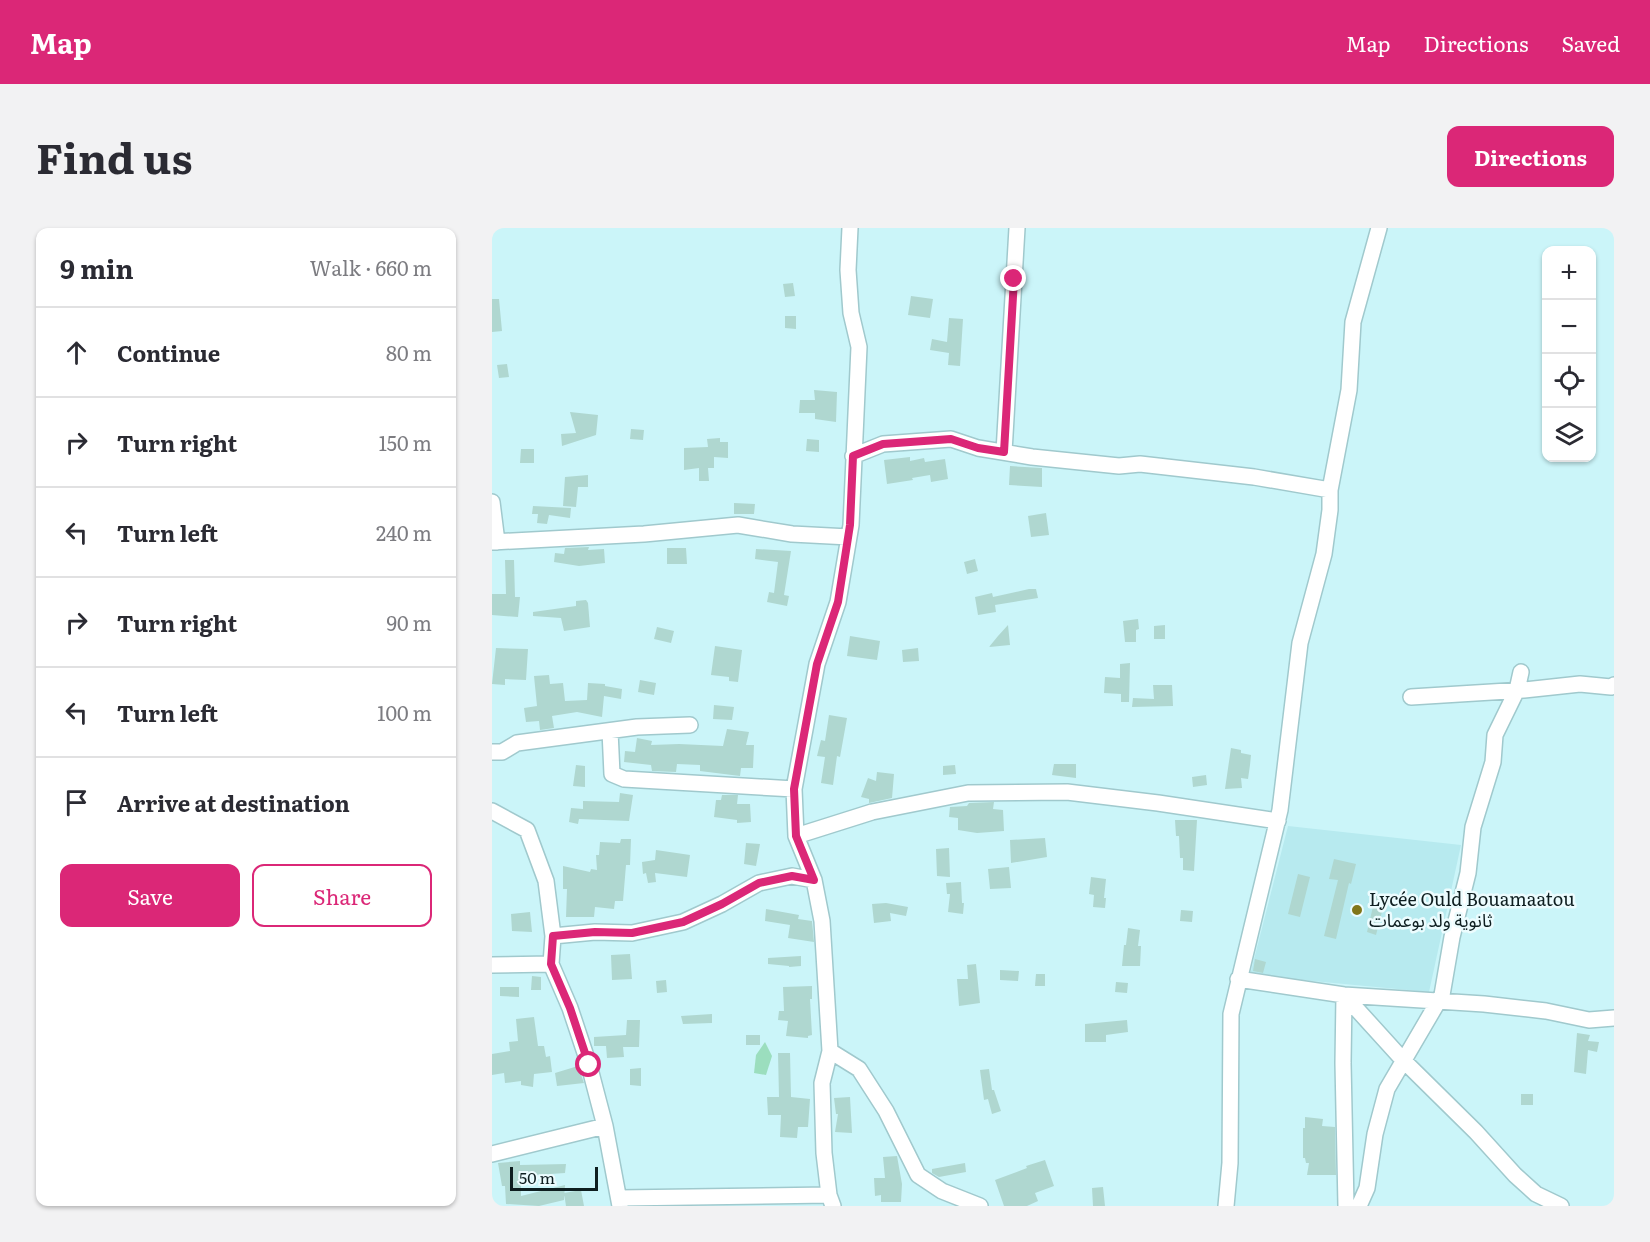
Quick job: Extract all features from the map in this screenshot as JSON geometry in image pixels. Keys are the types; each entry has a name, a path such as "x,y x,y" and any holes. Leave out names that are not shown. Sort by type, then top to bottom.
{"street":[{"path":"492,811 527,830 546,881 553,936 551,964 570,1008 589,1065 605,1126 619,1202 831,1200 824,1153 822,1083 830,1051 822,921 814,880 796,836 794,789 817,664 838,602 849,537 858,408 859,347 851,312 848,270 850,228"},
{"path":"1004,452 1017,228"},
{"path":"1226,1206 1230,1163 1231,1014 1278,821 1300,643 1324,554 1330,510 1330,490 1349,390 1353,322 1379,228"},
{"path":"853,456 883,444 951,439 978,448 1032,457 1119,466 1140,464 1181,468 1330,490"},
{"path":"492,502 494,542 644,534 738,525 792,534 849,537"},
{"path":"1359,1206 1367,1188 1374,1134 1387,1089 1442,995 1452,937 1468,873 1473,827 1493,762 1495,735 1516,690 1521,672"},
{"path":"1412,696 1580,684 1611,687 1614,684"},
{"path":"492,752 502,752 517,743 637,728 690,725"},
{"path":"610,731 612,774 624,779 794,789"},
{"path":"796,836 872,812 968,793 1067,792 1158,802 1278,821"},
{"path":"553,936 595,932 632,933 683,922 759,883 792,876 814,880"},
{"path":"492,965 551,964"},
{"path":"1238,979 1344,995 1438,1000 1546,1011 1589,1020 1614,1018"},
{"path":"1344,995 1403,1060 1476,1132 1515,1175 1536,1194 1561,1206"},
{"path":"1344,995 1346,1206"},
{"path":"830,1051 859,1070 886,1112 918,1175 942,1191 980,1206"},
{"path":"492,1155 605,1126"}],"shaded area":[{"name":"Lycée Ould Bouamaatou ثانوية ولد بوعمات","path":"1288,826 1461,845 1429,992 1250,975"}],"green space":[{"path":"765,1042 772,1056 766,1075 754,1073 756,1055"}],"building":[{"path":"793,283 795,296 785,297 783,284"},
{"path":"911,296 933,299 930,318 908,315"},
{"path":"492,299 499,299 502,331 492,332"},
{"path":"785,316 796,316 796,329 785,328"},
{"path":"949,318 963,319 960,366 948,365 949,353 930,350 932,339 947,342"},
{"path":"507,364 509,377 499,378 497,365"},
{"path":"814,390 837,392 836,422 815,419 815,413 799,413 800,400 815,400"},
{"path":"570,412 598,415 596,435 562,446 561,434 576,433"},
{"path":"631,429 644,430 643,440 630,439"},
{"path":"720,438 720,442 728,442 728,458 714,457 714,468 708,468 709,481 699,481 699,468 684,470 684,448 708,447 707,439"},
{"path":"807,439 819,440 819,452 806,451"},
{"path":"521,449 534,449 534,463 520,463"},
{"path":"910,457 910,461 924,458 925,462 945,459 948,479 931,482 930,475 887,484 884,460"},
{"path":"1010,466 1042,468 1042,487 1009,485"},
{"path":"588,475 588,487 578,487 576,507 563,506 565,477"},
{"path":"734,503 755,504 754,514 734,514"},
{"path":"533,506 571,508 570,518 549,515 547,524 537,523 538,514 532,514"},
{"path":"1046,513 1049,535 1031,537 1028,516"},
{"path":"589,547 588,550 604,549 605,563 579,566 554,562 555,553 564,554 565,548"},
{"path":"667,548 686,548 687,564 667,564"},
{"path":"756,549 791,551 784,595 789,596 787,606 767,602 769,592 774,593 778,562 755,559"},
{"path":"975,559 978,571 967,574 964,562"},
{"path":"505,560 514,560 515,597 520,597 518,617 492,615 492,594 506,594"},
{"path":"1036,589 1038,598 995,605 996,612 978,615 975,597 992,593 993,597"},
{"path":"586,600 590,627 564,631 561,618 533,616 533,612 576,606 576,601"},
{"path":"1138,619 1139,629 1136,630 1136,642 1125,642 1123,621"},
{"path":"1008,625 1010,645 989,647 998,636"},
{"path":"1165,625 1165,639 1154,639 1154,626"},
{"path":"657,627 674,631 671,643 654,639"},
{"path":"850,636 880,641 877,660 847,656"},
{"path":"715,646 742,650 738,682 729,681 729,677 711,675"},
{"path":"496,648 528,649 526,680 505,679 505,685 492,684"},
{"path":"918,648 919,661 903,662 902,650"},
{"path":"1130,663 1129,702 1121,702 1121,694 1104,693 1105,677 1120,678 1120,664"},
{"path":"549,675 550,684 563,683 565,701 587,700 588,683 605,684 605,686 622,689 621,699 604,696 602,717 577,712 552,716 554,728 540,730 539,721 526,722 524,708 537,706 534,676"},
{"path":"640,680 656,683 654,695 638,692"},
{"path":"1153,685 1172,685 1173,706 1132,707 1133,698 1154,699"},
{"path":"714,705 734,707 732,720 713,719"},
{"path":"829,715 847,718 840,757 837,756 833,785 821,783 825,757 817,756 821,740 825,741"},
{"path":"727,729 749,732 746,745 754,745 753,768 741,768 740,776 700,771 700,765 677,764 676,772 652,771 651,765 624,762 625,751 635,752 637,738 652,741 651,745 723,746"},
{"path":"1231,748 1251,755 1248,779 1241,778 1242,788 1225,789"},
{"path":"1054,764 1076,764 1076,778 1052,775"},
{"path":"576,765 585,766 585,787 573,786"},
{"path":"955,765 956,774 943,775 943,766"},
{"path":"877,772 894,774 892,798 869,803 869,799 861,797 868,778 876,781"},
{"path":"1206,775 1207,785 1193,787 1192,777"},
{"path":"620,793 633,795 629,821 579,819 578,824 569,822 571,808 583,809 583,801 619,802"},
{"path":"722,795 738,795 737,804 750,804 751,822 737,823 737,820 714,817 716,800 721,800"},
{"path":"994,802 993,809 1003,810 1004,831 977,833 958,830 958,818 949,817 950,807 967,806 969,803"},
{"path":"1175,820 1197,820 1194,871 1183,870 1183,858 1180,858 1179,836 1176,836"},
{"path":"1045,838 1047,857 1011,863 1010,840"},
{"path":"621,839 631,839 630,865 626,865 623,901 615,901 614,909 595,907 594,917 566,917 567,889 563,889 563,866 590,872 591,869 597,870 596,855 599,855 600,842 620,843"},
{"path":"746,843 760,844 756,866 744,864"},
{"path":"949,848 950,877 937,876 936,849"},
{"path":"656,850 690,855 687,877 655,873 656,882 648,883 646,873 643,874 642,862 655,860"},
{"path":"1334,859 1356,864 1351,884 1349,883 1336,939 1324,936 1338,880 1329,879"},
{"path":"1009,867 1011,888 990,889 988,869"},
{"path":"1298,874 1310,877 1300,917 1288,914"},
{"path":"1091,877 1106,879 1105,908 1093,907 1094,895 1089,894"},
{"path":"961,882 963,914 948,912 950,894 947,894 946,883"},
{"path":"1376,894 1386,896 1376,935 1367,932"},
{"path":"886,903 908,907 906,916 890,913 891,921 874,923 872,904"},
{"path":"766,909 799,915 798,919 812,921 814,942 788,938 790,925 765,921"},
{"path":"1181,910 1193,911 1192,922 1180,921"},
{"path":"530,912 532,932 512,931 511,914"},
{"path":"1128,928 1140,930 1138,946 1141,946 1140,966 1122,966"},
{"path":"630,954 632,979 612,980 611,955"},
{"path":"801,956 801,966 768,964 768,958"},
{"path":"1255,959 1266,962 1263,973 1253,971"},
{"path":"976,964 980,1003 959,1006 957,979 968,979 967,965"},
{"path":"1000,970 1019,971 1018,981 1000,980"},
{"path":"1036,974 1045,974 1045,986 1035,986"},
{"path":"532,976 541,977 541,990 531,990"},
{"path":"666,980 667,992 657,993 656,981"},
{"path":"1116,982 1128,983 1127,993 1115,992"},
{"path":"812,986 812,999 810,999 812,1035 808,1038 786,1036 788,1021 778,1020 779,1011 784,1011 783,987"},
{"path":"500,987 519,987 519,997 500,996"},
{"path":"712,1014 712,1023 683,1024 681,1016"},
{"path":"534,1017 538,1046 544,1046 546,1057 550,1056 552,1072 534,1074 533,1087 521,1085 521,1081 505,1083 504,1073 492,1075 492,1054 510,1051 509,1042 518,1041 516,1019"},
{"path":"627,1020 640,1020 639,1047 623,1047 624,1057 607,1058 606,1046 594,1046 594,1037 626,1035"},
{"path":"1127,1020 1128,1032 1106,1035 1106,1042 1085,1042 1085,1024"},
{"path":"1577,1033 1590,1035 1588,1041 1599,1042 1597,1052 1588,1050 1586,1074 1574,1072"},
{"path":"746,1035 760,1035 760,1045 746,1045"},
{"path":"778,1053 790,1053 791,1097 810,1099 808,1127 798,1127 797,1138 780,1137 781,1115 768,1115 767,1097 779,1097"},
{"path":"578,1066 584,1083 557,1086 555,1073"},
{"path":"641,1068 641,1086 630,1085 630,1069"},
{"path":"989,1069 992,1090 994,1090 1001,1111 992,1114 988,1099 984,1100 980,1070"},
{"path":"1521,1094 1533,1094 1533,1105 1521,1105"},
{"path":"850,1097 852,1133 835,1132 838,1114 836,1114 834,1098"},
{"path":"1305,1117 1323,1119 1322,1126 1335,1127 1336,1175 1307,1175 1309,1163 1306,1163 1303,1158"},
{"path":"897,1156 902,1184 901,1202 881,1202 881,1195 875,1196 874,1178 885,1178 883,1157"},
{"path":"1045,1160 1054,1186 1035,1193 1038,1201 1027,1206 1004,1206 995,1180"},
{"path":"520,1161 520,1165 566,1164 565,1173 521,1176 521,1196 565,1185 564,1200 539,1206 506,1204 505,1186 502,1186 498,1163"},
{"path":"965,1163 966,1172 939,1177 932,1173 932,1169"},
{"path":"1103,1187 1105,1206 1093,1206 1092,1188"},
{"path":"581,1190 584,1206 566,1206 564,1193"}],"place":[{"name":"Lycée Ould Bouamaatou ثانوية ولد بوعمات","path":"1357,910"}],"route":[{"path":"589,1065 570,1008 551,964 553,936 595,932 632,933 683,922 759,883 792,876 814,880 796,836 794,789 817,664 838,602 850,525 853,456 883,444 951,439 978,448 1004,452 1014,279"}]}
